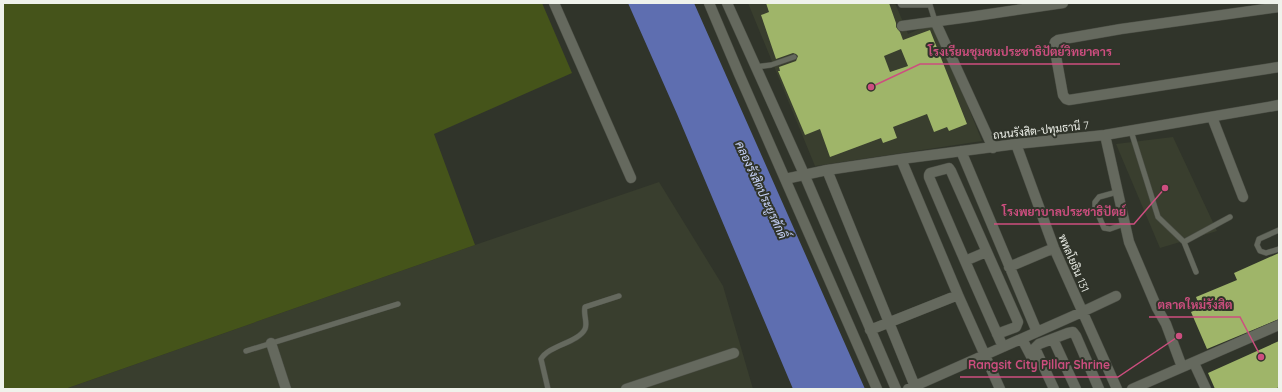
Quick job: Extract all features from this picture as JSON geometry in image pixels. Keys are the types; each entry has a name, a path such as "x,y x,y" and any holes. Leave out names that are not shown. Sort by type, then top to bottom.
{"street":[{"path":"554,3 631,178"},
{"path":"709,3 877,389"},
{"path":"727,3 804,174 896,389"},
{"path":"902,26 969,18 1063,3"},
{"path":"1279,7 1058,40 1054,45 1063,95 1069,100 1279,67"},
{"path":"935,21 993,148"},
{"name":"ถนนรังสิต-ปทุมธานี 7","path":"785,179 804,174 900,159 1016,144 1105,135 1279,105"},
{"path":"1212,117 1243,197"},
{"path":"1105,135 1129,242 1157,308 1166,324 1182,367"},
{"name":"พหลโยธิน 131","path":"1016,144 1054,248 1117,389"},
{"path":"961,151 1037,332"},
{"path":"900,159 1000,389"},
{"path":"997,334 1016,326 1018,322 950,168 930,173 929,177 964,262 997,334 1003,347"},
{"path":"827,170 913,388 1116,296"},
{"path":"1009,267 1054,248"},
{"path":"964,262 986,252"},
{"path":"870,330 958,295"},
{"path":"1132,389 1279,325"},
{"path":"1054,389 1036,348 1039,344 1073,332 1099,389"},
{"path":"1053,338 1076,389"},
{"path":"1022,339 1048,389"},
{"path":"271,343 286,389"},
{"path":"626,389 649,385 734,353"},
{"path":"1194,363 1206,389"}],"lane":[{"path":"900,3 901,5 930,4 935,21"},
{"path":"755,67 771,65 794,56"},
{"path":"1130,131 1158,217 1184,242 1196,272"},
{"path":"1117,192 1099,197 1095,202 1095,207 1104,228 1110,230 1124,224"},
{"path":"1184,242 1230,217"},
{"path":"1279,230 1259,239 1257,245 1260,251 1266,253 1279,249"},
{"path":"548,389 541,359 544,354 569,341 585,330 585,307 619,296"},
{"path":"246,351 398,304"}],"shaded area":[{"path":"748,3 895,3 908,34 934,23 982,141 815,166"},
{"path":"1173,137 1217,231 1160,248 1116,144"},
{"path":"659,182 723,286 753,389 65,389 475,245"}],"green space":[{"path":"3,3 542,3 572,73 434,134 475,245 65,389 3,389"}],"water":[{"name":"คลองรังสิตประยูรศักดิ์","path":"628,3 694,3 865,389 793,389 677,114"}],"building":[{"path":"766,3 889,3 896,27 903,40 930,30 967,124 949,131 947,127 934,132 927,114 893,127 897,138 883,143 881,138 830,157 820,129 805,135 778,71 780,71 779,67 796,61 798,56 793,53 776,59 761,15 769,12","holes":["901,49 908,66 890,72 884,56"]},
{"path":"1279,253 1279,319 1207,349 1191,312 1200,308 1196,297 1237,280 1234,273"},
{"path":"1279,341 1279,387 1275,389 1215,389 1208,373"}],"place":[{"name":"โรงเรียนชุมชนประชาธิปัตย์วิทยาคาร","path":"871,87"},
{"name":"โรงพยาบาลประชาธิปัตย์","path":"1165,188"},
{"name":"Rangsit City Pillar Shrine","path":"1179,336"},
{"name":"ตลาดใหม่รังสิต","path":"1261,357"}]}
